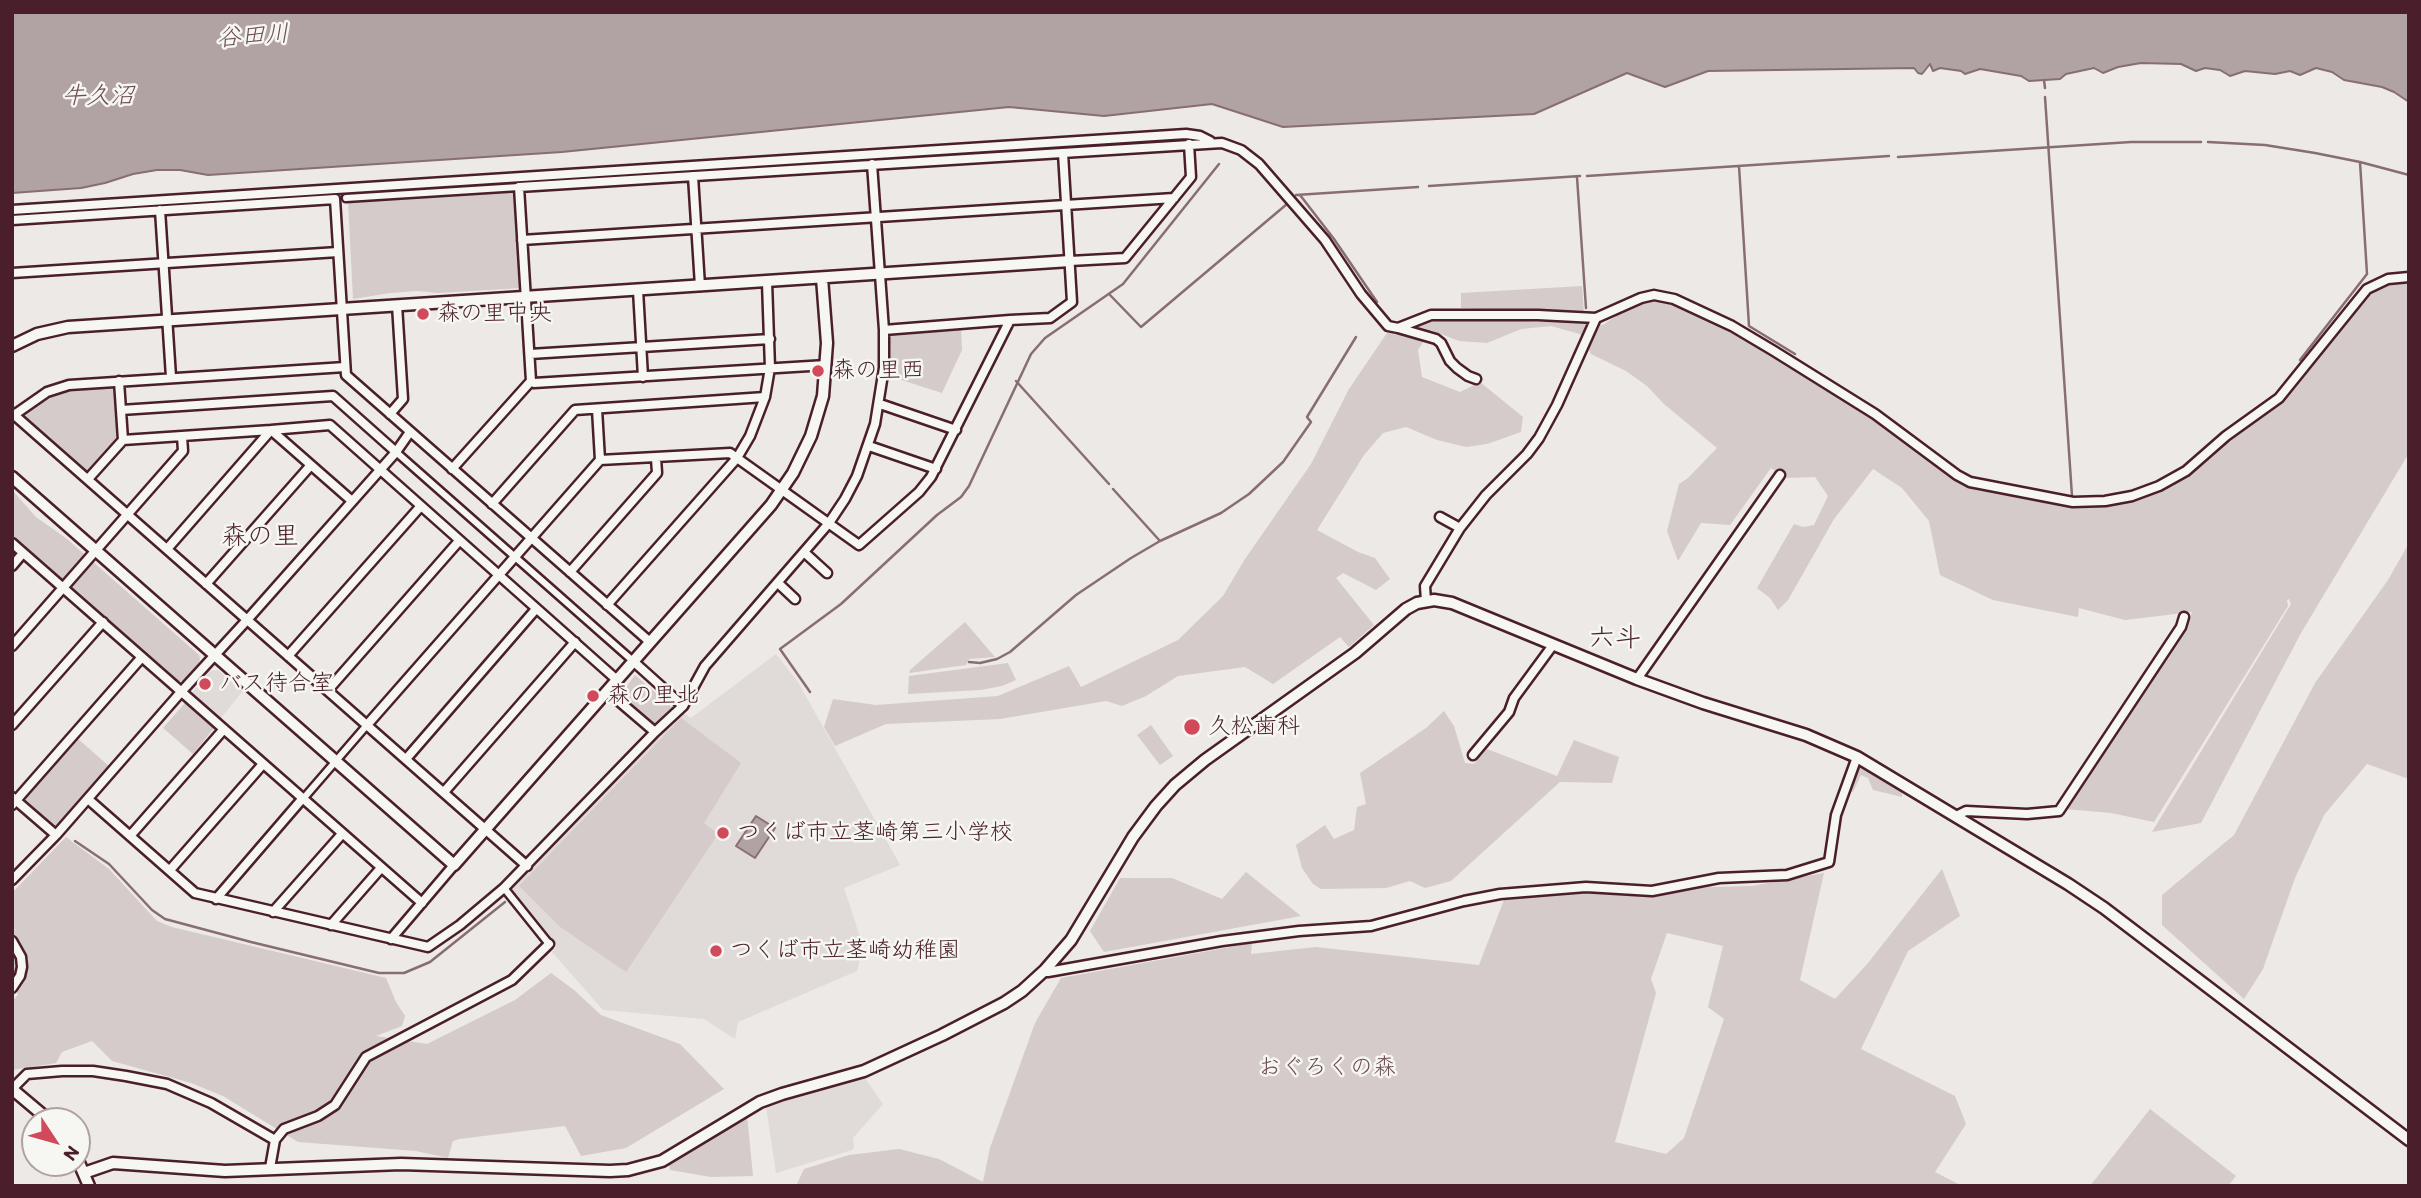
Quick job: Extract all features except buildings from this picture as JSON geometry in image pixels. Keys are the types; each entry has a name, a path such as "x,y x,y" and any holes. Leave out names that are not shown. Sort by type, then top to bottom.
{"street":[{"path":"12,210 1186,134 1236,147 1255,160 1325,240 1381,320 1388,326 1436,339 1445,348 1450,361 1476,379"},
{"path":"346,198 1212,142"},
{"path":"12,346 52,330 167,320 1125,258 1191,177 1189,144"},
{"path":"884,330 1050,318 1072,302 1063,153"},
{"path":"88,799 195,893 428,947 460,925 527,866 654,732 683,706 705,666 829,523 845,499 869,446 880,404 885,358 872,164"},
{"path":"693,176 700,286"},
{"path":"452,469 531,381 519,187"},
{"path":"522,240 1174,198"},
{"path":"12,220 335,199 346,375 650,642"},
{"path":"160,211 171,377"},
{"path":"12,273 338,252"},
{"path":"1398,328 1431,315 1596,318 1641,298 1654,295 1674,299 1732,326 1785,358 1875,414 1970,482 2061,501 2105,501 2132,496 2159,486 2193,466 2226,436 2279,398 2367,289 2388,279 2409,277"},
{"path":"391,939 782,490 804,454 823,396 827,365 822,278"},
{"path":"607,605 737,458 750,436 765,397 770,368 767,282"},
{"path":"638,290 643,377"},
{"path":"390,414 403,399 397,305"},
{"path":"1426,601 1426,586 1460,528 1486,495 1527,454 1539,438 1557,405 1596,318"},
{"path":"600,460 727,453 859,545 919,492 936,469 1010,320"},
{"path":"530,354 770,339"},
{"path":"531,381 534,383 827,365"},
{"path":"345,367 171,377 58,388 36,398 13,414 527,866"},
{"path":"119,381 123,440"},
{"path":"121,410 333,396 683,706"},
{"path":"492,504 575,410 765,397"},
{"path":"880,404 956,430"},
{"path":"216,899 600,460 597,409"},
{"path":"88,479 123,440 330,425 617,680"},
{"path":"271,430 352,501"},
{"path":"167,549 271,430"},
{"path":"12,880 88,799 396,452 410,432"},
{"path":"12,646 183,451 182,436"},
{"path":"869,446 936,469"},
{"path":"570,572 657,473 656,458"},
{"path":"206,584 310,465"},
{"path":"1637,678 1780,475"},
{"path":"12,477 454,865"},
{"path":"288,656 420,507"},
{"path":"1440,517 1460,528"},
{"path":"328,690 459,541"},
{"path":"12,543 422,903"},
{"path":"804,552 827,573"},
{"path":"12,566 23,553"},
{"path":"778,583 795,599"},
{"path":"91,1170 113,1163 204,1170 401,1164 628,1170 662,1161 760,1102 864,1071 943,1035 1004,1003 1036,979 1058,957 1133,837 1175,785 1205,760 1354,653 1406,608 1426,601 1452,603 1637,678 1703,703 1806,735 1857,757 2104,908 2409,1140"},
{"path":"406,759 536,609"},
{"path":"1956,816 1966,811 2027,814 2059,811 2181,627 2184,617"},
{"path":"12,725 103,622"},
{"path":"444,792 575,642"},
{"path":"1473,755 1509,712 1514,698 1553,645"},
{"path":"56,835 14,801 142,657"},
{"path":"607,691 654,732"},
{"path":"131,836 224,729"},
{"path":"1048,972 1223,941 1299,931 1371,926 1500,894 1586,887 1652,891 1719,878 1787,875 1829,862 1836,815 1857,757"},
{"path":"170,870 263,764"},
{"path":"273,912 342,834"},
{"path":"331,925 381,868"},
{"path":"270,1168 275,1140 284,1129 318,1116 335,1105 366,1057 512,980 550,944 504,888"},
{"path":"12,941 21,957 22,967 12,988"},
{"path":"24,1067 33,1072"},
{"path":"33,1107 12,1089 27,1074 93,1071 167,1084 211,1103 275,1140"}],"shaded area":[{"name":"つくば市立茎崎第三小学校","path":"776,654 798,682 900,865 844,888 863,946 857,971 738,1022 735,1039 704,1019 603,1010 552,952 556,948 509,888 682,712 691,718"},
{"path":"218,670 243,691 220,719 191,694 210,671"},
{"path":"864,1077 883,1104 853,1138 852,1150 776,1173 766,1106"}],"green space":[{"path":"514,191 521,288 438,293 417,291 353,299 348,201"},
{"path":"2409,282 2409,453 2301,633 2201,823 2152,832 2291,604 2289,599 2288,606 2154,822 2111,813 2065,809 2186,628 2192,612 2125,620 2079,608 2078,617 1993,600 1940,575 1929,521 1902,488 1873,469 1834,519 1788,600 1778,610 1770,598 1757,588 1794,524 1803,527 1814,525 1828,496 1815,477 1786,478 1771,468 1730,525 1701,523 1678,561 1667,531 1679,484 1717,448 1664,404 1647,386 1626,371 1591,354 1580,334 1551,326 1521,329 1487,343 1459,341 1431,330 1418,350 1422,377 1460,392 1480,382 1523,417 1521,432 1487,444 1466,447 1437,440 1406,427 1383,433 1364,455 1317,530 1375,558 1390,579 1376,590 1343,573 1336,578 1374,625 1349,647 1340,637 1273,684 1245,667 1178,676 1146,696 1122,706 1106,701 1000,719 886,724 835,746 824,727 833,699 876,705 998,696 1069,666 1081,687 1178,640 1223,596 1245,559 1311,464 1349,389 1389,330 1398,332 1431,320 1584,322 1603,325 1637,302 1668,301 1690,309 1745,339 1822,385 1965,483 1985,491 2071,506 2124,503 2184,478 2228,439 2282,400 2371,291 2383,285"},
{"path":"1582,286 1584,313 1461,308 1461,293"},
{"path":"961,328 962,350 942,393 889,376 891,333"},
{"path":"116,386 120,436 89,471 24,418 23,413 37,403 66,390"},
{"path":"12,490 36,517 67,539 199,655 198,664 184,681 178,681 12,536"},
{"path":"2409,543 2409,779 2367,764 2324,815 2295,878 2263,969 2244,999 2162,925 2162,895 2234,835 2315,683 2388,580"},
{"path":"965,622 995,657 969,659 966,665 909,673 910,670"},
{"path":"1008,663 1016,680 1002,686 980,690 908,694 909,676"},
{"path":"635,675 673,708 653,728 618,698"},
{"path":"185,703 214,728 193,754 163,728"},
{"path":"1444,711 1454,726 1465,763 1474,764 1487,749 1557,776 1574,740 1619,757 1612,783 1560,782 1451,881 1425,888 1410,881 1386,888 1321,889 1313,884 1302,868 1296,845 1325,825 1334,839 1354,830 1357,807 1366,804 1360,773 1426,728"},
{"path":"681,718 741,763 704,823 718,834 626,972 559,926 519,886"},
{"path":"1151,725 1173,756 1160,765 1137,735"},
{"path":"76,737 110,767 57,826 52,827 24,802 24,798"},
{"path":"1860,766 1902,792 1902,797 1873,790 1868,778 1861,775 1853,792 1849,790 1857,767"},
{"path":"66,837 109,869 157,921 172,927 386,978 405,1016 402,1026 376,1036 427,1044 515,1000 551,973 601,1015 680,1044 724,1089 626,1148 581,1156 565,1126 459,1139 453,1141 448,1158 416,1151 298,1142 223,1096 191,1083 112,1061 92,1041 62,1052 56,1063 12,1070 12,1001 18,995 12,973 12,928 16,931 12,925 12,893"},
{"name":"おぐろくの森","path":"1942,869 1960,916 1908,951 1861,1049 1955,1096 1966,1124 1935,1172 1962,1186 796,1186 804,1169 849,1155 899,1149 939,1159 983,1182 990,1148 1035,1023 1061,978 1252,943 1251,954 1316,947 1479,965 1504,900 1601,890 1752,886 1824,873 1800,980 1835,999 1868,963","holes":["1667,933 1723,946 1708,1007 1724,1019 1684,1138 1666,1154 1615,1142 1656,993 1651,979"]},
{"path":"1246,872 1301,916 1104,952 1090,931 1120,878 1172,878 1222,899"},
{"path":"2150,1109 2236,1176 2228,1186 2090,1186"},
{"path":"747,1115 753,1176 711,1177 670,1170 669,1164"}],"water":[{"name":"牛久沼","path":"12,12 2409,12 2409,102 2382,87 2344,80 2332,72 2316,68 2300,75 2290,71 2275,74 2245,71 2230,76 2220,70 2205,68 2196,71 2181,64 2141,63 2103,73 2094,68 2066,74 2060,79 2029,81 2021,76 1980,69 1965,74 1940,68 1933,71 1930,64 1922,74 1914,68 1708,71 1665,87 1627,73 1534,114 1283,127 1212,104 1104,116 1009,107 562,152 208,175 180,170 157,170 81,188 12,193"},
{"path":"756,816 775,828 755,858 736,846"}],"waterway":[{"path":"2044,80 2045,88"},
{"path":"2045,97 2072,496"},
{"path":"1898,157 2131,142 2201,142"},
{"path":"2208,142 2265,145 2315,153 2409,175"},
{"path":"1587,176 1889,156"},
{"path":"2300,360 2367,274 2360,162"},
{"path":"810,692 780,649 841,604 937,515 961,497 969,486 1031,354 1045,338 1123,284 1219,164"},
{"path":"1739,166 1749,326 1795,354"},
{"path":"1429,186 1580,176"},
{"path":"1577,177 1586,308"},
{"path":"1296,195 1418,187"},
{"path":"1300,195 1377,302"},
{"path":"1109,294 1141,327 1287,204"},
{"path":"969,662 980,663 997,659 1010,652 1076,595 1131,558 1160,541 1221,513 1249,494 1283,462 1311,422 1307,417 1356,337"},
{"path":"1016,381 1109,484"},
{"path":"1113,489 1160,541"},
{"path":"75,841 109,864 152,910 165,919 379,973 404,973 430,962 505,902"}],"place":[{"name":"森の里中央","path":"423,314"},
{"name":"森の里西","path":"818,371"},
{"name":"バス待合室","path":"205,684"},
{"name":"森の里北","path":"593,696"},
{"name":"久松歯科","path":"1192,727"},
{"name":"つくば市立茎崎第三小学校","path":"723,833"},
{"name":"つくば市立茎崎幼稚園","path":"716,951"}],"district":[{"name":"森の里","path":"260,537"},
{"name":"六斗","path":"1615,639"}],"water label":[{"name":"谷田川","path":"253,37"}]}
